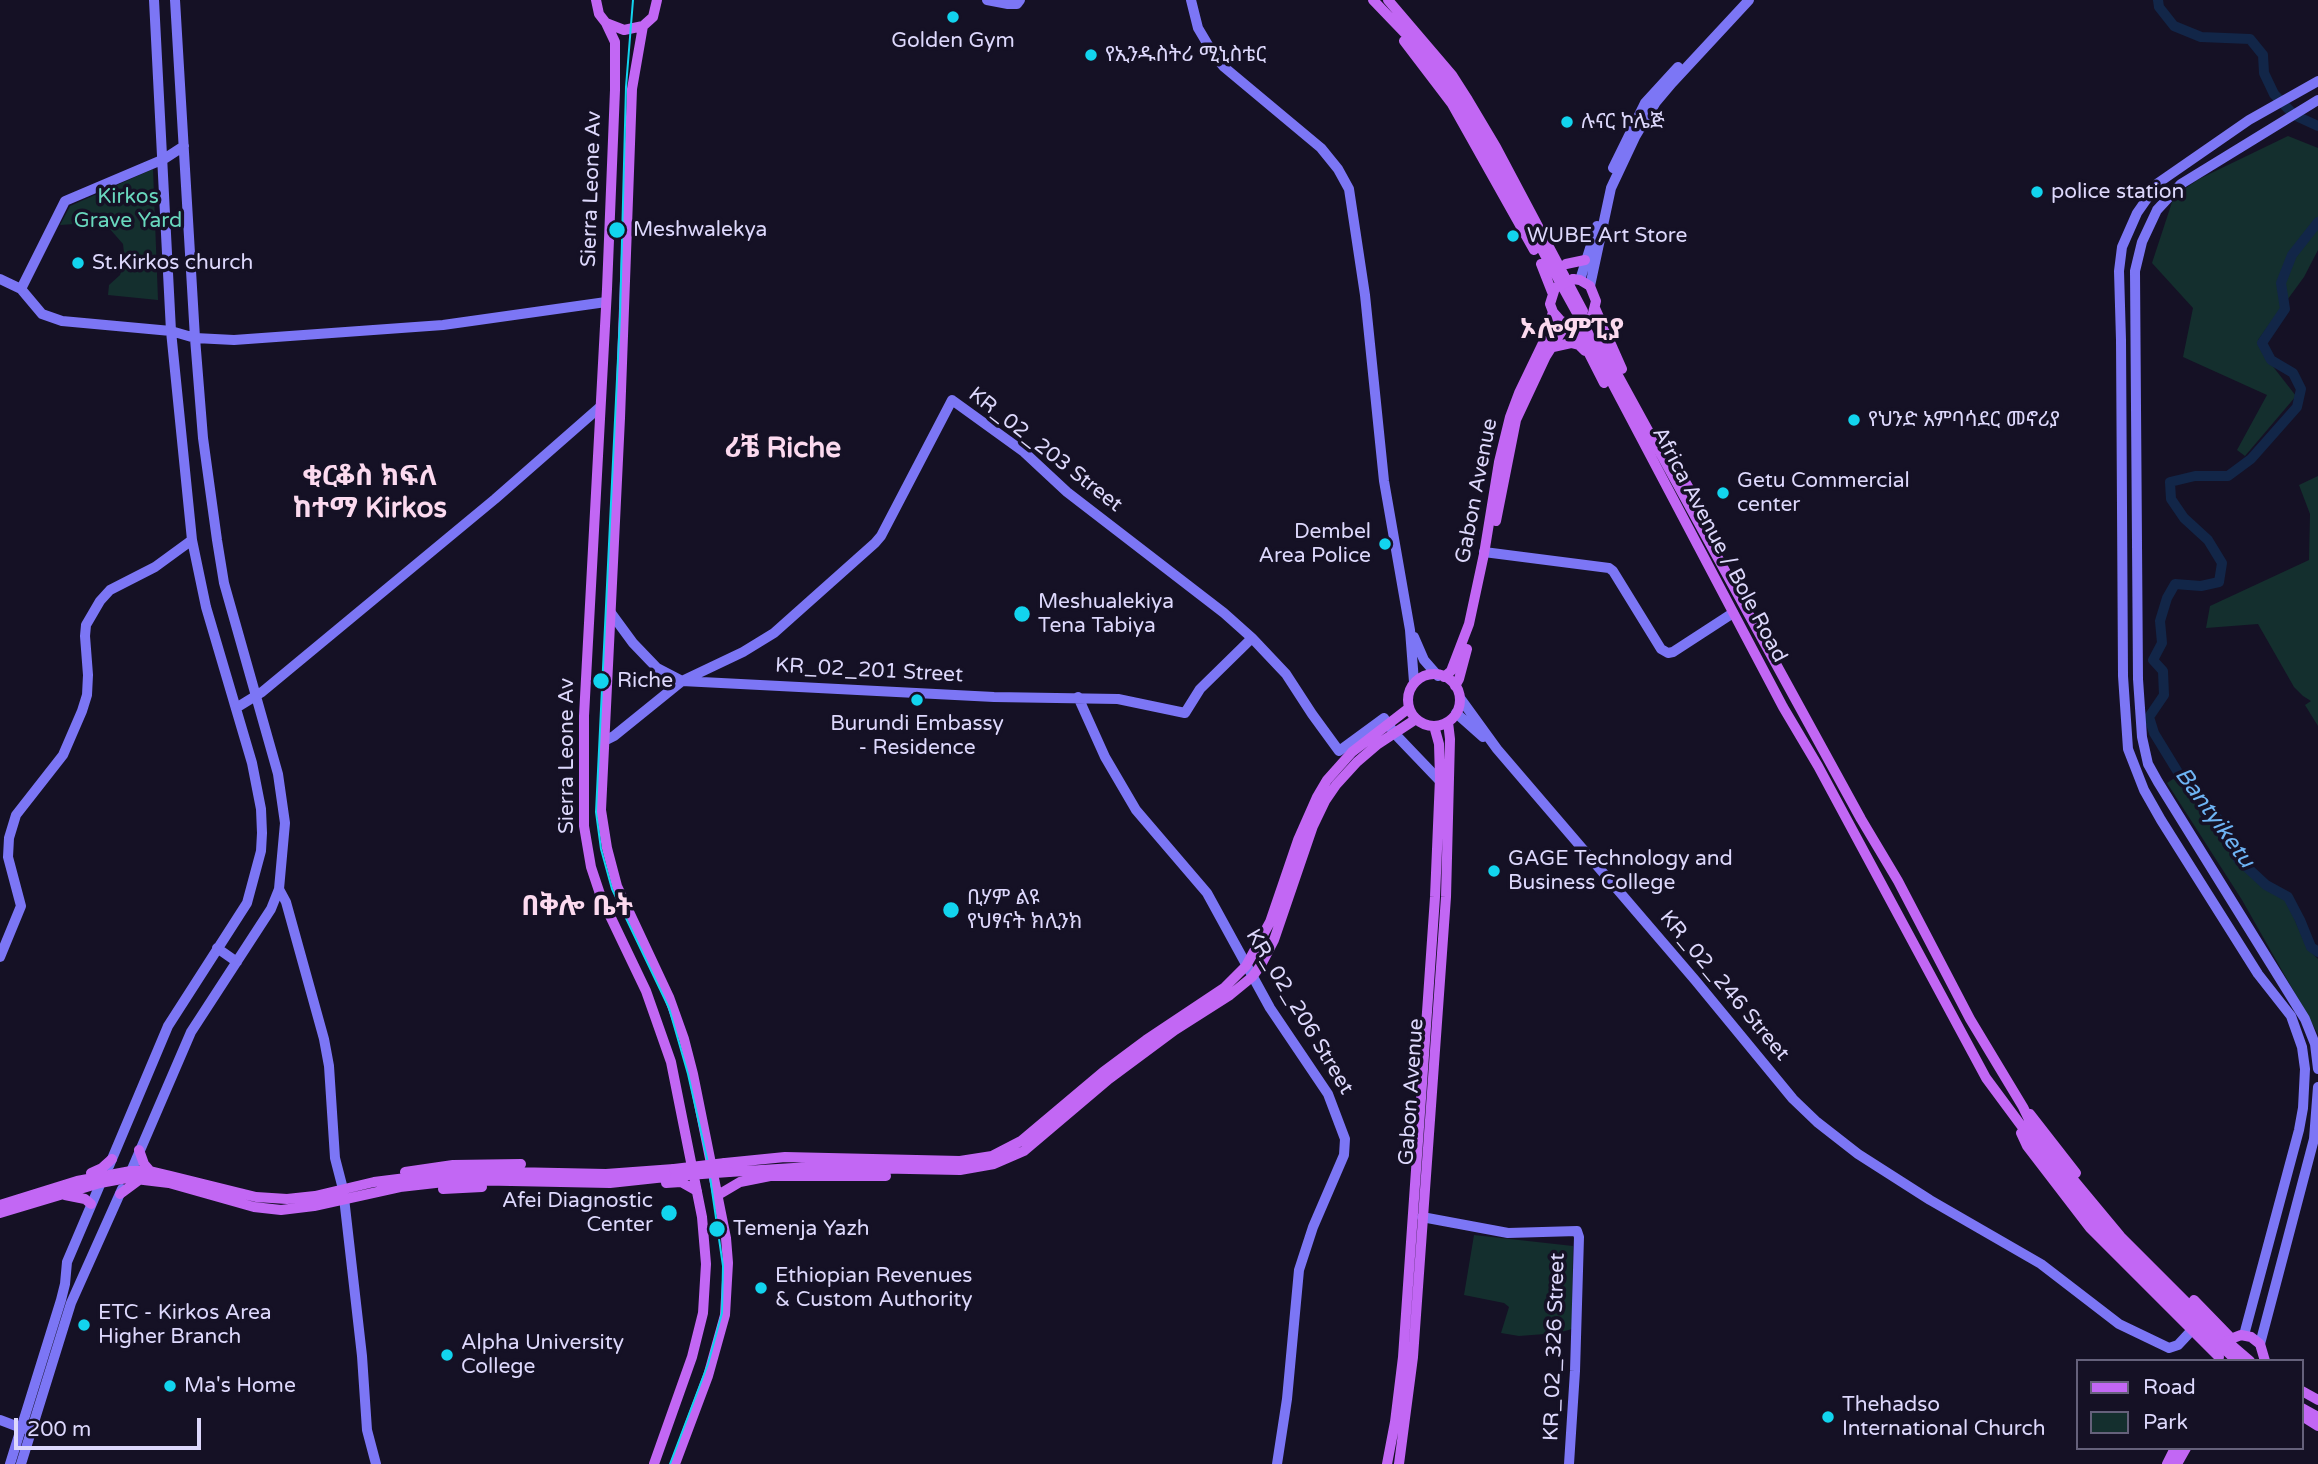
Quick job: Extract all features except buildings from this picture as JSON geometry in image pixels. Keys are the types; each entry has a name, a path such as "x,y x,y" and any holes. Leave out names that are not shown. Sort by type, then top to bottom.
{"main road":[{"name":"Sierra Leone Av","path":"596,0 599,14 615,42 615,90 607,302 584,716 584,826 591,867 605,906 645,989 664,1037 702,1217 706,1264 703,1313 692,1357 654,1464"},
{"name":"Sierra Leone Av","path":"657,0 653,17 643,26 632,89 601,810 611,869 673,1007 693,1074 718,1195 728,1263 725,1315 708,1376 675,1464"},
{"name":"Africa Avenue / Bole Road","path":"1373,0 1391,8 1452,75 1496,147 1698,533 1733,613 1986,1078 2015,1121 2107,1233 2235,1359"},
{"path":"1573,324 1592,313 1596,300 1590,286 1576,279 1566,264 1476,100 1426,33 1404,11 1391,8 1394,29 1430,74 1474,141 1546,274 1553,292 1553,312 1573,324 1678,520 1698,533"},
{"path":"606,23 624,30 643,26"},
{"path":"1566,264 1585,260"},
{"path":"1553,292 1576,279"},
{"name":"Gabon Avenue","path":"1455,686 1460,679 1472,635 1518,393 1545,339 1553,312"},
{"path":"1592,313 1698,504 1698,533"},
{"name":"Gabon Avenue","path":"1503,463 1516,420 1531,386 1553,347 1573,324"},
{"path":"1553,347 1565,343 1579,345 1589,354"},
{"name":"Africa Avenue / Bole Road","path":"1698,533 1745,603 1898,881 1970,1019 2023,1107 2037,1136 2103,1218 2202,1319 2248,1359"},
{"name":"Gabon Avenue","path":"1441,676 1451,671 1466,633 1488,552"},
{"path":"1427,676 1441,676 1455,686 1460,698 1456,713 1448,722 1434,726 1416,719 1409,708 1408,699 1414,682 1427,676"},
{"path":"370,1194 400,1187 462,1180 610,1183 727,1168 961,1170 994,1164 1024,1151 1109,1079 1175,1030 1230,995 1252,976 1274,940 1313,826 1325,801 1336,785 1392,730 1409,708"},
{"path":"727,1168 785,1157 960,1161 992,1156 1021,1141 1103,1072 1169,1023 1224,988 1245,966 1270,922 1298,840 1317,797 1338,766 1352,752 1416,719"},
{"name":"Gabon Avenue","path":"1387,1464 1410,1320 1422,1217 1446,897 1450,739 1448,722"},
{"name":"Gabon Avenue","path":"1399,1464 1408,1401 1410,1320 1440,781 1439,744 1434,726"},
{"name":"Africa Avenue / Bole Road","path":"2023,1107 2121,1228 2229,1339"},
{"name":"Africa Avenue / Bole Road","path":"2015,1121 2028,1146 2090,1228 2217,1356"},
{"path":"139,1150 146,1175"},
{"path":"708,1150 719,1158 796,1152 918,1154 942,1161"},
{"path":"0,1213 61,1191 69,1180 102,1168 112,1159"},
{"path":"343,1194 385,1177 455,1164 500,1163 618,1169 691,1160"},
{"path":"718,1195 740,1182 770,1177 911,1177 934,1170"},
{"path":"374,1182 462,1171 674,1173"},
{"path":"0,1205 129,1175 146,1175 266,1198 287,1199 343,1194 381,1196 463,1187 533,1185 610,1189 681,1182 697,1191"},
{"path":"120,1194 146,1175"},
{"path":"61,1191 85,1199 91,1205"},
{"path":"2217,1356 2229,1339 2244,1335 2260,1344 2264,1359"}],"street":[{"path":"21,1464 26,1430 61,1300 67,1262 168,1026 247,903 261,851 258,792 198,577 192,540 171,331 155,0"},
{"path":"10,1464 26,1430 71,1303 191,1032 271,909 279,888 285,834 283,802 221,570 203,438 175,0"},
{"path":"987,0 1017,4 1020,0"},
{"path":"1191,0 1198,28 1224,67 1321,148 1338,169 1349,189 1365,295 1384,481 1410,630 1414,682"},
{"path":"1590,286 1607,183 1619,152 1645,103 1740,0"},
{"path":"1576,279 1595,246 1611,188 1634,137 1672,83 1749,0"},
{"path":"2244,1335 2299,1130 2305,1069 2302,1047 2291,1016 2258,974 2161,820 2144,790 2128,748 2123,676 2119,271 2122,247 2137,213 2158,183 2249,120 2315,84"},
{"path":"2318,100 2181,184 2157,211 2142,242 2135,271 2135,284 2138,679 2141,737 2148,764 2158,782 2305,1019 2315,1044 2318,1069"},
{"path":"21,289 65,201 164,159 184,146"},
{"path":"0,279 21,289 42,314 62,321 171,331 195,338 244,340 443,325 607,302"},
{"name":"KR_02_203 Street","path":"604,741 614,736 682,681 743,652 774,632 875,543 952,400 1024,452 1067,492 1224,613 1252,638 1286,674 1339,751 1384,718 1392,730"},
{"path":"236,708 256,697 495,499 600,407"},
{"path":"0,957 21,906 8,857 9,838 16,815 63,755 82,711 87,695 88,675 86,625 110,590 155,566 192,540"},
{"path":"1488,552 1609,568 1661,649 1668,653 1733,613"},
{"name":"KR_02_201 Street","path":"611,613 633,643 657,668 682,681 981,696 1118,699 1185,713 1200,690 1252,638"},
{"path":"1410,630 1424,660 1441,676"},
{"name":"KR_02_206 Street","path":"1077,698 1105,757 1136,810 1207,893 1270,1008 1328,1094 1345,1139 1344,1155 1299,1270 1277,1464"},
{"name":"KR_02_246 Street","path":"1460,698 1497,750 1793,1099 1846,1146 1951,1213 2041,1264 2119,1324 2167,1348 2176,1346 2192,1330"},
{"name":"KR_02_246 Street","path":"1456,713 1497,750"},
{"path":"1392,730 1440,781"},
{"path":"279,888 286,902 329,1066 335,1158 343,1194 362,1356 367,1430 376,1464"},
{"path":"271,909 288,912"},
{"path":"218,948 237,962"},
{"path":"2260,1344 2314,1139 2318,1087"},
{"name":"KR_02_326 Street","path":"1422,1217 1508,1233 1577,1231 1575,1371 1569,1464"},
{"path":"0,1420 26,1430"}],"green space":[{"path":"2288,136 2318,148 2318,250 2304,277 2258,340 2271,364 2296,396 2245,456 2237,450 2267,395 2183,357 2193,308 2152,263 2174,196 2199,179"},
{"name":"Kirkos Grave Yard","path":"153,169 158,300 108,295 109,285 120,275 125,261 123,244 109,228 89,223 60,225 70,206"},
{"path":"2318,476 2318,726 2305,705 2311,701 2294,687 2258,624 2206,628 2210,606 2309,560 2310,514 2299,485"},
{"path":"2176,777 2222,829 2235,861 2286,900 2307,948 2318,959 2318,1034 2242,900 2167,783"},
{"path":"1474,1235 1573,1246 1572,1329 1558,1333 1519,1336 1501,1333 1509,1307 1504,1303 1464,1295"}],"waterway":[{"name":"Bantyiketu","path":"2158,0 2159,7 2174,26 2201,37 2250,39 2263,55 2264,73 2274,94 2294,115 2318,126"},
{"name":"Bantyiketu","path":"2318,222 2292,255 2281,283 2285,309 2262,343 2271,360 2293,373 2301,389 2297,407 2251,459 2228,476 2195,476 2170,482 2171,499 2184,518 2208,540 2222,563 2219,582 2201,586 2175,584 2167,598 2160,621 2162,643 2153,660 2163,671 2164,695 2149,717 2154,733 2187,787 2226,827 2238,859 2266,885 2288,897 2311,947 2318,952"}],"tram line":[{"path":"633,0 626,87 620,317 596,812 601,849 612,889 669,1008 688,1074 708,1163 723,1266 722,1313 708,1364 670,1464"}],"place":[{"name":"Golden Gym","path":"953,17"},
{"name":"የኢንዱስትሪ ሚኒስቴር","path":"1091,55"},
{"name":"ሉናር ኮሌጅ","path":"1567,122"},
{"name":"police station","path":"2037,192"},
{"name":"Meshwalekya","path":"617,230"},
{"name":"WUBE Art Store","path":"1513,236"},
{"name":"St.Kirkos church","path":"78,263"},
{"name":"የህንድ አምባሳደር መኖሪያ","path":"1854,420"},
{"name":"Getu Commercial center","path":"1723,493"},
{"name":"Dembel Area Police","path":"1385,544"},
{"name":"Meshualekiya Tena Tabiya","path":"1022,614"},
{"name":"Riche","path":"601,681"},
{"name":"Burundi Embassy - Residence","path":"917,700"},
{"name":"GAGE Technology and Business College","path":"1494,871"},
{"name":"ቢሃም ልዩ የህፃናት ክሊንክ","path":"951,910"},
{"name":"Afei Diagnostic Center","path":"669,1213"},
{"name":"Temenja Yazh","path":"717,1229"},
{"name":"Ethiopian Revenues & Custom Authority","path":"761,1288"},
{"name":"ETC - Kirkos Area Higher Branch","path":"84,1325"},
{"name":"Alpha University College","path":"447,1355"},
{"name":"Ma's Home","path":"170,1386"},
{"name":"Thehadso International Church","path":"1828,1417"}],"district":[{"name":"ኦሎምፒያ","path":"1572,331"},
{"name":"ሪቼ Riche","path":"783,450"},
{"name":"ቂርቆስ ክፍለ ከተማ Kirkos","path":"370,494"},
{"name":"በቅሎ ቤት","path":"577,908"}]}
